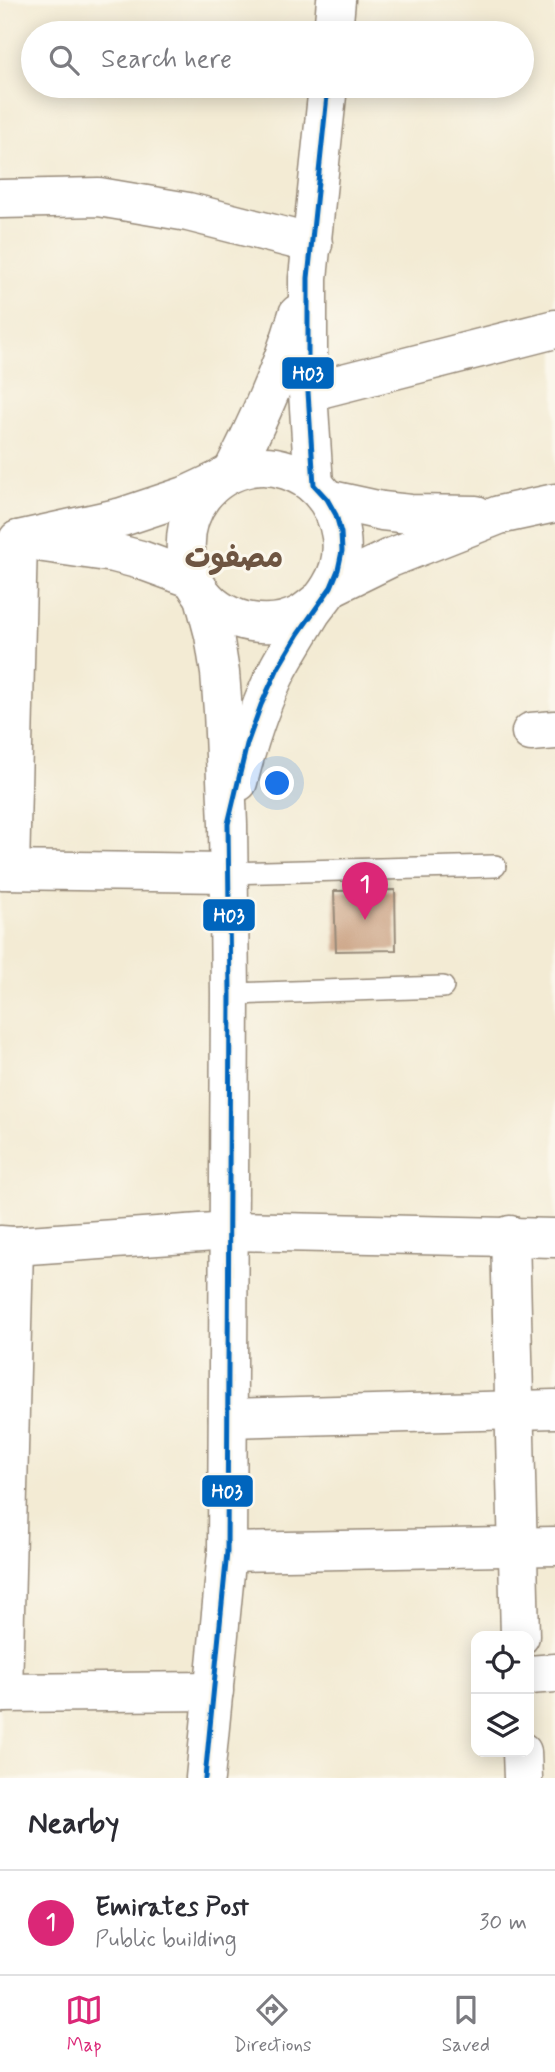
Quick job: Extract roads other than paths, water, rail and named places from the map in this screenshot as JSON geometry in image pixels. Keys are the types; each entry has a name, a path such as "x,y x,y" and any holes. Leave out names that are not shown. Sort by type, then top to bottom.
{"street":[{"path":"334,21 336,0"},
{"path":"321,492 308,392 310,261 327,98"},
{"path":"0,199 99,197 188,212 310,261"},
{"path":"205,1778 227,1552 230,994 228,824 220,673 214,635 186,559 185,537 190,516 200,498 224,477 256,425 276,377 310,261"},
{"path":"308,392 555,329"},
{"path":"9,539 122,517 185,496 254,466 276,467 296,473 321,492 336,515 341,533 342,551 338,570 278,668 261,705 247,744 228,824"},
{"path":"321,492 382,511 499,515"},
{"path":"9,539 114,553 167,568 198,588 220,611 240,620 261,624 282,622 302,614 325,594 390,558 499,515 555,503"},
{"path":"9,539 5,870 228,873"},
{"path":"214,1691 1,1693 7,1245 229,1231 555,1238"},
{"path":"510,1235 520,1631"},
{"path":"228,1418 555,1409"},
{"path":"227,1552 555,1546"},
{"path":"534,1675 555,1673"},
{"path":"522,1757 523,1778"}],"lane":[{"path":"228,873 495,866"},
{"path":"230,994 443,987"}],"place":[{"name":"Emirates Post","path":"365,920"}],"district":[{"name":"مصفوت","path":"234,558"}]}
